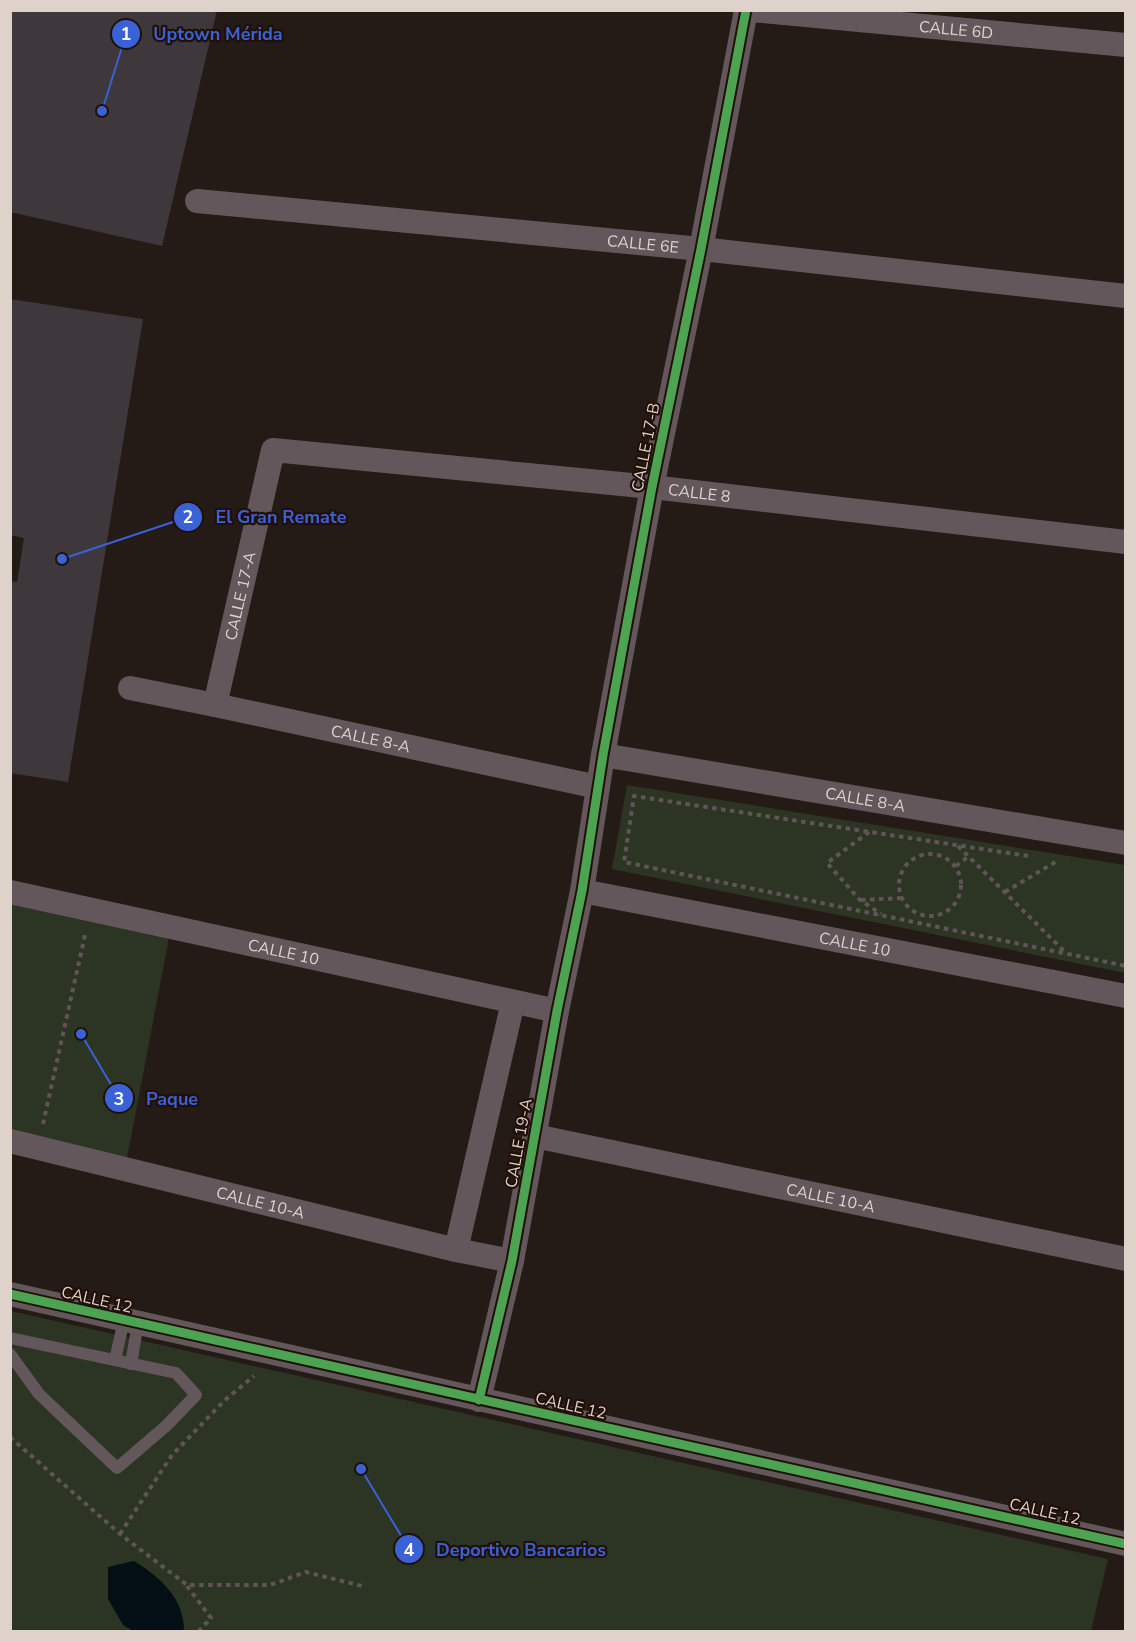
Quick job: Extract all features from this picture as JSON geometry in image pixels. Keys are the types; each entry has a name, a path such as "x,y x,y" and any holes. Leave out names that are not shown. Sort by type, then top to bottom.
{"street":[{"name":"CALLE 6D","path":"748,10 1125,45"},
{"name":"CALLE 17-B","path":"582,891 603,755 652,487 748,10"},
{"name":"CALLE 6E","path":"197,201 701,249 1125,296"},
{"name":"CALLE 8","path":"273,450 652,487 1125,542"},
{"name":"CALLE 17-A","path":"215,705 273,450"},
{"name":"CALLE 8-A","path":"130,688 598,787"},
{"name":"CALLE 8-A","path":"603,755 1125,843"},
{"name":"CALLE 10","path":"582,891 1125,996"},
{"name":"CALLE 19-A","path":"479,1400 512,1261 557,1011 582,891"},
{"name":"CALLE 10","path":"10,892 557,1011"},
{"path":"456,1250 513,1002"},
{"name":"CALLE 10-A","path":"535,1136 1125,1259"},
{"name":"CALLE 10-A","path":"10,1141 456,1250 512,1261"},
{"name":"CALLE 12","path":"10,1294 1125,1544"}],"lane":[{"path":"115,1360 131,1322"},
{"path":"131,1322 131,1364"},
{"path":"10,1338 176,1373 196,1395 166,1426 117,1468 39,1394 10,1354"}],"path":[{"path":"1035,857 634,796 624,862 1125,966"},
{"path":"869,832 827,863 860,900 884,916"},
{"path":"958,845 1067,954"},
{"path":"939,854 949,859 961,876 960,896 954,906 936,916 915,913 901,898 899,878 903,868 919,855 939,854"},
{"path":"956,866 969,856"},
{"path":"1046,859 1068,862"},
{"path":"1005,892 1056,861"},
{"path":"860,900 901,898"},
{"path":"38,1148 90,909"},
{"path":"120,1534 172,1455 225,1400 280,1355"},
{"path":"10,1437 120,1534 187,1585 211,1618 198,1632"},
{"path":"187,1585 270,1585 306,1572 362,1586"}],"green space":[{"path":"627,785 1125,865 1125,973 612,869"},
{"path":"11,892 171,927 125,1169 11,1141"},
{"path":"11,1311 1108,1559 1091,1631 11,1632"}],"shaded area":[{"path":"134,1561 153,1574 169,1590 180,1608 184,1631 133,1631 123,1625 108,1599 108,1567"}],"building":[{"path":"10,10 217,10 162,246 10,212"},
{"path":"10,299 143,319 68,782 10,773 10,581 17,582 24,538 10,535"}],"cycle path":[{"path":"479,1400 512,1261 557,1011 582,891 603,755 652,487 701,249 746,10"},
{"path":"10,1294 1126,1544"}],"place":[{"name":"Uptown Mérida","path":"102,111"},
{"name":"El Gran Remate","path":"62,559"},
{"name":"Paque","path":"81,1034"},
{"name":"Deportivo Bancarios","path":"361,1469"}]}
